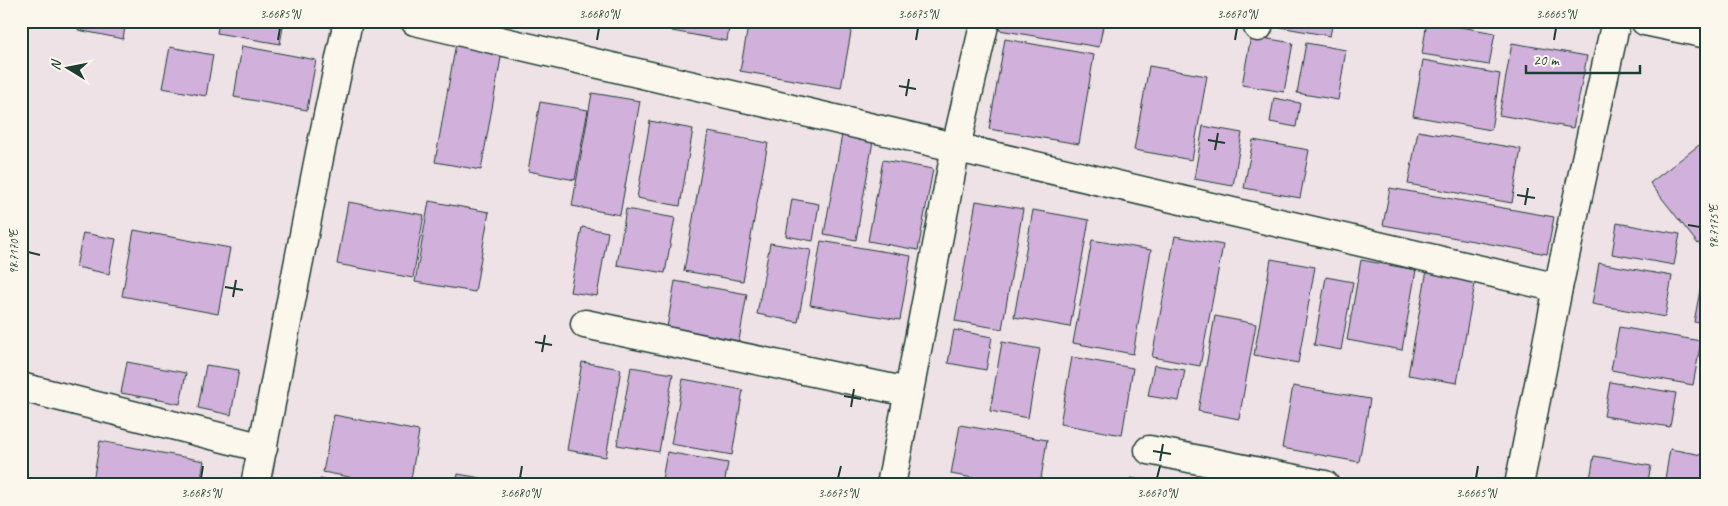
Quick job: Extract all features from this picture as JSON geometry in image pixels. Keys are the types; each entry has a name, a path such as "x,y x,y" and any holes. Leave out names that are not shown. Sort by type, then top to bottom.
{"main road":[{"path":"255,485 320,153 348,21"},
{"path":"415,21 1558,288"},
{"path":"890,485 956,147 985,21"},
{"path":"1519,485 1558,288 1616,21"},
{"path":"1644,21 1707,34"},
{"path":"585,324 908,392"},
{"path":"21,387 263,448"},
{"path":"1149,450 1325,485"}],"building":[{"path":"80,21 126,21 123,39 78,30"},
{"path":"219,21 284,21 280,44 217,33"},
{"path":"674,21 730,21 727,41 672,31"},
{"path":"749,21 853,21 841,88 740,71"},
{"path":"1001,21 1104,21 1099,47 999,30"},
{"path":"1281,21 1333,21 1330,36 1280,27"},
{"path":"1427,21 1495,33 1489,65 1422,54"},
{"path":"1251,36 1293,43 1284,92 1242,85"},
{"path":"1005,39 1094,55 1079,144 989,129"},
{"path":"456,43 502,52 481,170 435,162"},
{"path":"1306,43 1346,50 1338,100 1297,93"},
{"path":"1512,43 1587,56 1573,128 1499,115"},
{"path":"242,46 316,60 307,110 234,97"},
{"path":"170,47 213,55 206,96 162,88"},
{"path":"1423,60 1500,74 1491,130 1413,116"},
{"path":"1149,66 1207,76 1192,160 1134,150"},
{"path":"592,93 640,101 620,215 572,206"},
{"path":"1274,98 1300,103 1296,127 1270,122"},
{"path":"540,102 588,110 575,180 528,171"},
{"path":"650,121 693,129 680,206 637,198"},
{"path":"1203,126 1242,133 1233,186 1194,179"},
{"path":"843,129 874,135 856,240 824,234"},
{"path":"1418,131 1521,149 1512,203 1408,184"},
{"path":"708,132 768,143 743,281 684,271"},
{"path":"1253,140 1309,150 1300,198 1244,188"},
{"path":"1703,142 1707,147 1707,237 1698,244 1650,183"},
{"path":"883,160 933,169 918,250 868,241"},
{"path":"1390,188 1554,217 1547,254 1383,225"},
{"path":"792,199 819,204 813,241 786,236"},
{"path":"429,201 489,212 475,292 415,282"},
{"path":"976,201 1023,209 1002,329 955,321"},
{"path":"348,202 424,215 413,278 337,264"},
{"path":"626,209 675,218 665,273 617,265"},
{"path":"1033,210 1089,220 1070,327 1014,317"},
{"path":"1617,223 1680,234 1674,265 1612,254"},
{"path":"582,227 608,232 597,296 570,292"},
{"path":"134,230 230,248 218,314 122,296"},
{"path":"83,233 116,239 109,274 76,267"},
{"path":"1175,236 1223,245 1200,366 1152,357"},
{"path":"1092,240 1151,250 1133,354 1073,343"},
{"path":"821,241 911,256 900,320 810,305"},
{"path":"770,243 811,250 798,322 757,314"},
{"path":"1271,259 1315,267 1298,363 1254,355"},
{"path":"1361,260 1416,270 1402,350 1347,340"},
{"path":"1599,263 1672,276 1665,317 1592,304"},
{"path":"1427,270 1476,278 1457,383 1408,375"},
{"path":"1326,277 1353,282 1341,350 1314,345"},
{"path":"675,281 747,294 738,346 666,333"},
{"path":"1701,285 1707,286 1707,324 1694,322"},
{"path":"1215,316 1256,324 1239,419 1198,411"},
{"path":"1619,327 1701,341 1693,385 1611,370"},
{"path":"954,330 992,337 986,370 948,363"},
{"path":"1002,342 1040,349 1028,418 990,411"},
{"path":"1072,357 1133,368 1122,435 1060,424"},
{"path":"127,362 186,373 180,404 121,393"},
{"path":"582,362 621,369 606,457 567,450"},
{"path":"206,365 239,370 231,415 198,408"},
{"path":"1154,365 1185,370 1179,401 1148,396"},
{"path":"631,367 673,374 659,452 617,445"},
{"path":"683,379 743,390 732,455 671,444"},
{"path":"1610,382 1676,393 1670,427 1604,416"},
{"path":"1293,386 1370,399 1359,462 1282,448"},
{"path":"334,415 419,431 410,485 390,485 323,472"},
{"path":"960,425 1047,440 1040,485 1011,485 951,474"},
{"path":"100,441 204,461 200,485 116,485 93,481"},
{"path":"1670,449 1707,456 1707,485 1664,485"},
{"path":"667,452 728,463 724,485 661,485"},
{"path":"1594,456 1651,466 1647,485 1589,485"},
{"path":"458,474 509,483 508,485 456,485"},
{"path":"1131,478 1167,485 1130,485"},
{"path":"320,479 351,485 319,485"}]}
